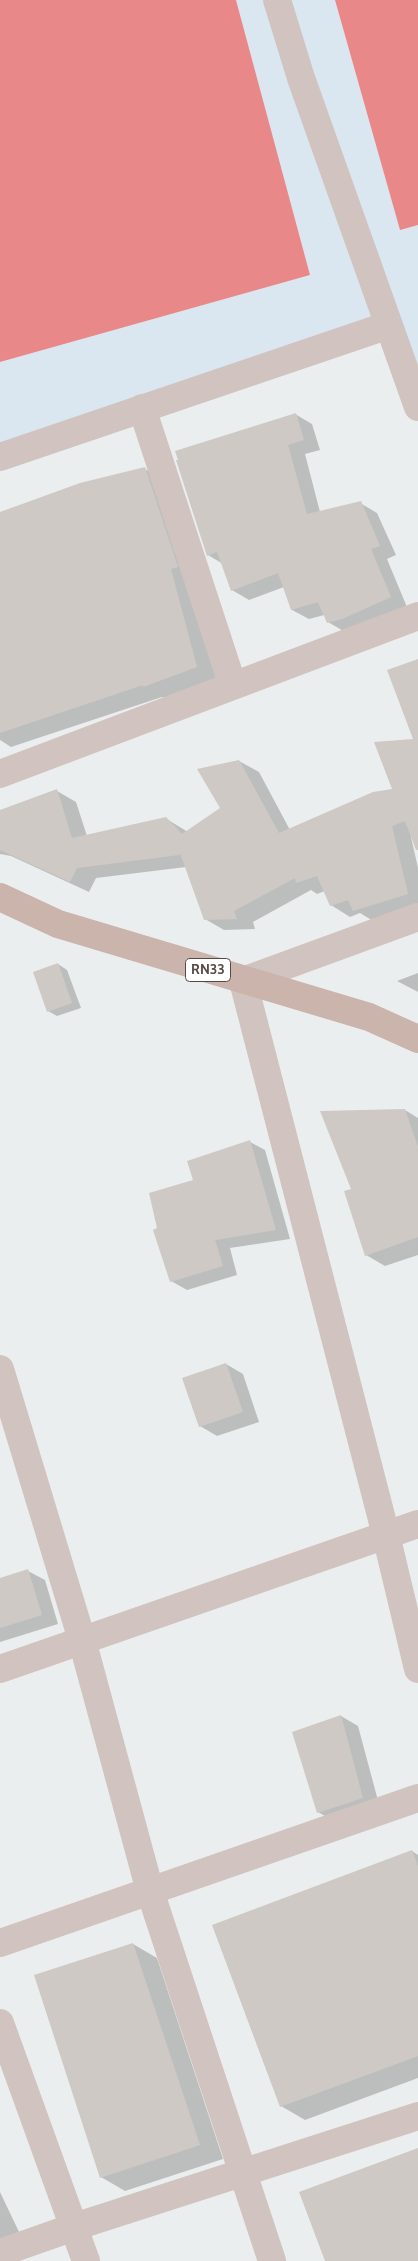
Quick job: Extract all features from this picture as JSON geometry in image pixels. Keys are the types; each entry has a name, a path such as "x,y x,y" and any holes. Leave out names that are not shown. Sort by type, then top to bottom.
{"main road":[{"name":"RN33","path":"0,897 58,924 242,981 369,1017 418,1039"}],"street":[{"path":"277,0 301,78 418,407"},
{"path":"0,457 388,324"},
{"path":"142,408 233,686"},
{"path":"0,774 418,616"},
{"path":"418,917 242,981 386,1535 418,1669"},
{"path":"0,1369 82,1640 150,1891 272,2261"},
{"path":"0,1669 418,1524"},
{"path":"0,1943 418,1798"},
{"path":"0,2023 86,2261"},
{"path":"0,2253 74,2227 418,2116"}],"sand":[{"path":"236,0 335,0 400,229 418,225 418,368 394,319 0,454 0,362 310,275"}],"shaded area":[{"path":"0,0 236,0 310,275 0,362"},
{"path":"335,0 418,0 418,225 400,230"}],"building":[{"path":"296,413 304,440 288,445 307,514 361,501 380,546 371,549 391,597 342,619 327,623 318,602 291,610 278,573 231,591 217,552 207,556 176,460 178,460 175,451"},
{"path":"145,467 178,567 171,569 197,667 143,687 143,685 0,733 0,512 80,483"},
{"path":"418,659 418,850 416,850 405,821 392,826 408,894 353,911 348,900 330,906 317,876 296,883 295,878 234,911 237,919 204,920 180,853 179,855 77,868 70,882 0,850 0,810 57,789 72,838 166,817 182,834 220,808 197,769 239,760 279,833 373,792 392,789 374,742 413,739 387,670"},
{"path":"58,963 72,1003 47,1012 33,972"},
{"path":"405,1109 418,1147 418,1237 365,1256 344,1191 351,1189 320,1111"},
{"path":"250,1140 276,1230 215,1240 223,1266 170,1282 153,1230 157,1228 149,1193 193,1180 187,1161"},
{"path":"226,1363 243,1412 199,1427 182,1378"},
{"path":"28,1569 42,1615 0,1628 0,1578"},
{"path":"341,1715 363,1798 317,1813 292,1732"},
{"path":"412,1850 418,1866 418,2056 280,2107 212,1925"},
{"path":"133,1943 200,2145 100,2178 34,1975"},
{"path":"418,2148 418,2261 325,2261 299,2192"}]}
